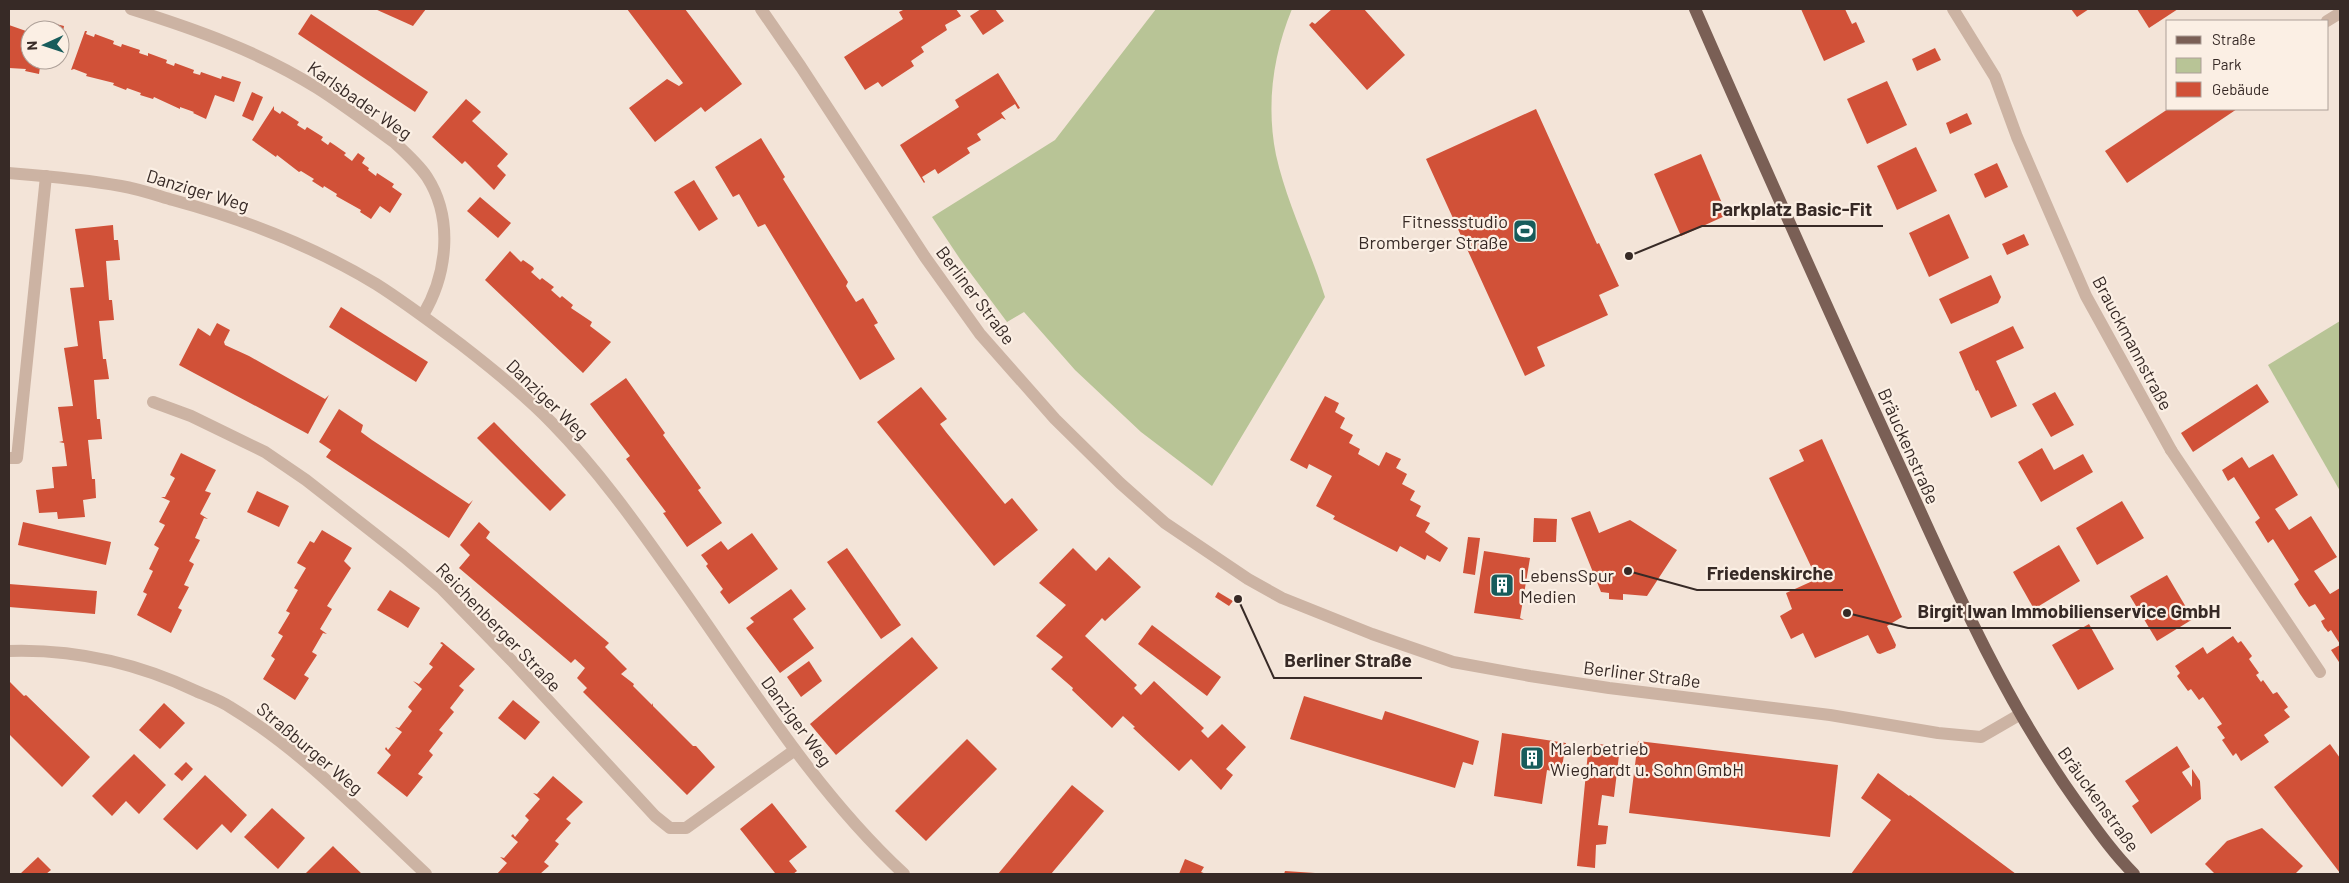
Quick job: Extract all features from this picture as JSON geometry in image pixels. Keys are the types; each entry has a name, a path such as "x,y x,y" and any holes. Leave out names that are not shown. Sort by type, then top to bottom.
{"main road":[{"name":"Bräuckenstraße","path":"1695,9 1807,263 1957,592 2019,715 2059,777 2115,856 2134,874"}],"street":[{"name":"Karlsbader Weg","path":"131,9 234,46 287,71 318,88 406,154 427,177 433,190 440,206 444,238 444,259 439,280 423,315"},
{"name":"Berliner Straße","path":"761,9 925,257 980,334 1055,419 1120,483 1165,524 1248,579 1282,598 1372,634 1453,662 1540,678 1830,715 1938,733 1981,737 2019,715"},
{"name":"Brauckmannstraße","path":"1953,9 1995,78 2017,137 2086,296 2171,450 2320,672"},
{"path":"2329,20 2340,13"},
{"name":"Danziger Weg","path":"9,173 122,186 240,220 348,268 423,315 493,369 553,424 600,478 672,575 795,750 848,818 904,874"},
{"path":"9,458 17,458 46,176"},
{"name":"Reichenberger Straße","path":"153,402 209,424 265,452 306,480 403,556 442,589 487,635 625,786 670,828 686,828 795,750"},
{"name":"Straßburger Weg","path":"9,651 44,650 95,657 127,664 174,681 229,706 297,756 426,874"}],"green space":[{"path":"1156,9 1292,9 1280,44 1273,80 1273,136 1286,191 1325,297 1212,486 1141,432 1075,370 1024,312 1007,322 960,259 932,217 1055,140"},
{"path":"2340,321 2340,491 2268,365"}],"building":[{"path":"375,9 426,9 413,26"},
{"path":"627,9 685,9 742,84 705,112 701,107 655,142 629,108 667,79 679,86 683,83"},
{"path":"905,9 956,9 961,16 945,25 947,30 921,47 924,52 911,61 914,66 882,87 878,82 865,90 844,57 903,19 899,12"},
{"path":"981,9 995,9 1004,21 983,35 970,16"},
{"path":"1332,9 1364,9 1405,55 1367,90 1309,25 1312,22 1315,24"},
{"path":"1801,9 1845,9 1852,24 1856,22 1865,42 1824,61"},
{"path":"2071,9 2089,9 2077,17"},
{"path":"2137,9 2178,9 2149,28"},
{"path":"311,14 428,92 415,112 298,34"},
{"path":"9,25 20,29 20,69 9,68"},
{"path":"85,31 87,31 86,34 94,37 95,34 114,41 113,44 121,47 122,44 140,50 139,53 148,56 148,53 167,60 166,63 174,66 175,63 194,70 193,73 200,75 201,72 221,79 222,76 241,82 234,102 215,95 206,119 194,112 180,107 180,109 154,97 153,99 140,95 141,93 113,85 114,83 86,76 87,74 74,69 71,70"},
{"path":"1935,48 1941,60 1917,71 1912,59"},
{"path":"26,70 40,70 39,74"},
{"path":"998,73 1020,108 1018,109 1015,104 1001,113 1006,120 1002,118 977,134 981,140 967,148 970,153 938,174 935,169 922,177 924,183 900,145 959,107 955,100"},
{"path":"1887,81 1907,125 1867,144 1847,99"},
{"path":"252,92 263,97 253,121 242,116"},
{"path":"466,99 481,112 472,121 508,154 497,166 506,175 494,190 465,161 462,164 432,137"},
{"path":"274,106 274,110 280,114 282,111 299,122 297,125 305,130 307,127 323,137 321,140 328,145 330,142 336,146 346,153 344,155 352,161 358,153 365,158 362,163 369,168 368,170 376,176 377,173 394,184 392,187 402,194 390,213 380,206 371,219 360,212 361,210 336,196 337,194 324,186 323,188 312,181 314,179 301,171 299,172 277,155 276,157 252,140"},
{"name":"Fitnessstudio Bromberger Straße","path":"1536,109 1597,244 1599,243 1619,286 1599,295 1608,315 1537,347 1545,366 1525,376 1426,159"},
{"path":"2166,110 2236,110 2127,183 2105,151"},
{"path":"1967,113 1972,124 1950,134 1946,123"},
{"path":"761,138 785,177 783,179 848,282 846,286 856,302 863,298 878,323 874,325 895,359 860,380 765,224 758,227 739,194 733,197 715,167"},
{"path":"1916,147 1937,191 1897,210 1877,166"},
{"path":"1701,154 1727,215 1681,236 1654,174"},
{"path":"1997,163 2008,187 1985,198 1974,174"},
{"path":"694,180 718,219 699,231 674,192"},
{"path":"480,197 511,223 498,238 467,211"},
{"path":"1949,214 1969,258 1929,277 1909,233"},
{"path":"113,225 114,240 118,240 120,260 106,261 109,300 112,300 114,320 99,321 103,359 106,359 109,379 94,380 97,419 100,419 102,439 88,440 92,479 95,479 96,498 83,500 85,517 58,519 57,512 39,513 36,490 54,488 52,467 67,466 64,443 59,442 63,441 58,407 73,406 64,348 78,346 70,288 84,287 75,229"},
{"path":"2024,234 2029,245 2007,255 2002,244"},
{"path":"510,251 521,262 523,260 533,267 534,269 531,272 540,280 542,278 554,287 551,290 560,298 562,296 573,305 571,308 592,322 590,326 611,342 583,373 485,280"},
{"path":"1991,275 2001,297 1998,303 1951,324 1939,299"},
{"path":"341,307 428,362 416,382 329,327"},
{"path":"217,323 230,330 224,342 225,345 249,356 325,399 329,395 308,434 179,365 198,328 210,336"},
{"path":"2013,326 2024,348 1996,361 2017,406 1991,418 1978,390 1976,391 1959,352"},
{"path":"626,378 665,433 663,435 701,488 698,490 722,523 687,547 663,513 666,512 626,459 630,456 590,404"},
{"path":"2257,384 2269,402 2193,452 2181,433"},
{"path":"921,387 947,419 940,424 946,432 1005,504 1012,498 1038,530 994,566 877,422"},
{"path":"2055,392 2074,425 2051,437 2032,404"},
{"path":"1325,396 1339,403 1335,412 1345,418 1340,428 1353,435 1349,443 1360,449 1358,454 1379,466 1386,452 1401,459 1396,468 1407,474 1402,484 1415,491 1410,500 1421,506 1416,516 1430,523 1425,532 1448,548 1440,562 1427,555 1425,560 1400,546 1397,552 1333,519 1335,516 1316,506 1332,476 1309,464 1307,469 1290,460"},
{"path":"339,409 363,425 361,432 372,440 469,504 473,500 449,538 326,457 331,450 319,442"},
{"path":"494,422 566,495 550,511 477,438"},
{"path":"1822,439 1902,617 1887,626 1896,645 1895,648 1880,654 1877,653 1868,635 1815,658 1803,633 1791,639 1780,616 1792,609 1786,593 1817,579 1769,478 1804,461 1799,450"},
{"path":"2042,448 2054,470 2083,454 2093,472 2041,502 2018,462"},
{"path":"181,453 216,470 205,491 211,493 200,514 208,519 204,518 195,538 200,540 189,561 194,564 184,585 189,587 178,608 182,610 171,633 137,615 147,594 143,592 153,571 149,569 159,548 154,545 165,525 159,522 170,501 161,497 165,497 175,478 170,475"},
{"path":"2273,454 2298,495 2275,509 2289,530 2311,516 2337,557 2314,571 2330,594 2340,588 2340,644 2331,630 2328,632 2324,627 2321,621 2325,619 2315,604 2309,607 2300,594 2294,584 2299,580 2273,539 2268,543 2255,522 2260,518 2234,477 2228,481 2222,470 2242,457 2249,468"},
{"path":"257,491 289,506 279,527 247,512"},
{"path":"2122,501 2144,538 2097,565 2076,528"},
{"path":"1590,511 1599,533 1630,520 1677,550 1647,596 1623,594 1623,600 1609,599 1609,593 1601,592 1571,518"},
{"path":"1534,518 1557,519 1556,542 1533,542"},
{"path":"23,522 111,542 106,565 18,545"},
{"path":"479,522 490,532 486,538 609,643 605,647 627,669 621,674 634,684 633,686 652,705 653,703 653,706 693,746 696,746 715,767 687,795 583,692 587,688 577,678 585,668 575,659 571,663 459,568 470,555 460,545"},
{"path":"322,530 352,548 344,561 351,568 327,606 332,609 320,629 327,634 323,633 312,652 317,655 304,675 309,678 295,700 263,679 275,659 271,656 283,636 278,633 290,613 286,611 298,590 294,588 306,568 297,563 310,541 314,543"},
{"path":"752,533 778,569 729,604 720,592 723,589 706,566 708,564 701,555 721,541 728,550"},
{"path":"1468,537 1480,538 1475,575 1463,573"},
{"path":"2059,545 2080,581 2034,609 2013,572"},
{"path":"847,548 901,625 881,639 827,562"},
{"path":"1073,548 1096,571 1109,557 1141,587 1105,621 1102,618 1085,636 1137,685 1134,688 1141,695 1154,681 1204,728 1201,731 1208,738 1222,724 1246,747 1226,769 1233,775 1221,790 1191,759 1179,771 1133,728 1135,727 1123,716 1112,728 1072,690 1073,688 1051,669 1063,657 1036,636 1066,605 1039,583"},
{"name":"LebensSpur Medien","path":"1484,551 1530,558 1520,618 1524,620 1474,613"},
{"path":"2167,575 2193,619 2157,641 2130,596"},
{"path":"9,584 97,591 95,614 9,607"},
{"path":"791,589 806,609 793,619 814,648 780,673 746,628 754,622 750,618"},
{"path":"390,590 420,608 408,628 377,610"},
{"path":"1218,592 1233,601 1229,606 1215,597"},
{"path":"2089,624 2114,669 2078,690 2052,645"},
{"path":"1152,625 1221,677 1207,696 1138,644"},
{"path":"2233,636 2238,643 2241,641 2252,656 2249,659 2259,673 2256,675 2261,682 2263,680 2273,694 2277,692 2288,707 2284,710 2290,717 2264,735 2269,742 2241,761 2236,753 2233,756 2222,740 2225,738 2217,727 2222,724 2203,697 2199,700 2191,689 2188,691 2177,676 2180,673 2175,666 2203,647 2207,654"},
{"path":"912,637 938,668 836,755 810,724"},
{"path":"442,642 475,669 459,686 464,690 450,708 454,712 439,730 443,733 429,751 433,755 418,774 423,777 407,797 377,773 391,755 385,749 386,747 388,750 402,732 395,727 399,728 412,711 408,707 422,689 413,681 419,684 433,667 429,664 443,645 440,643"},
{"path":"2340,645 2340,661 2339,662 2331,650"},
{"path":"809,661 822,681 801,697 787,677"},
{"path":"10,682 90,757 62,787 9,734"},
{"path":"1304,696 1382,720 1385,711 1479,741 1473,765 1463,762 1455,788 1290,739"},
{"path":"513,700 540,722 525,740 498,718"},
{"path":"164,703 185,723 160,749 139,730"},
{"name":"Malerbetrieb Wieghardt u. Sohn GmbH","path":"1502,733 1566,743 1561,773 1547,770 1542,804 1494,796"},
{"path":"967,739 997,769 926,841 895,811"},
{"path":"1638,741 1838,765 1830,837 1629,813"},
{"path":"1599,744 1620,747 1614,797 1602,795 1598,825 1608,826 1606,844 1596,845 1595,868 1577,866 1588,752"},
{"path":"2330,744 2340,758 2340,873 2274,787"},
{"path":"2177,746 2190,767 2182,772 2183,774 2192,787 2192,769 2200,781 2201,799 2151,834 2132,806 2139,801 2125,781"},
{"path":"134,754 166,785 139,814 126,801 112,816 92,796"},
{"path":"186,762 193,769 182,781 174,774"},
{"path":"1878,773 2016,874 1851,874 1891,820 1861,798"},
{"path":"205,775 247,815 231,833 222,824 197,850 163,819"},
{"path":"553,776 583,802 566,819 571,823 555,841 559,844 544,862 549,866 540,874 497,874 507,863 500,857 504,858 518,842 511,836 513,834 515,837 529,820 525,816 540,799 533,793 537,794"},
{"path":"1072,785 1104,811 1051,874 998,874"},
{"path":"772,803 807,847 789,861 797,871 793,874 773,874 775,873 740,829"},
{"path":"272,808 305,838 278,869 244,837"},
{"path":"2262,828 2303,866 2295,874 2215,874 2205,864 2227,841"},
{"path":"333,846 339,852 362,874 305,874"},
{"path":"38,857 51,870 46,874 20,874"},
{"path":"1185,859 1204,867 1201,872 1206,874 1179,874"},
{"path":"1285,871 1315,873 1315,874 1284,874"}],"place":[{"name":"Fitnessstudio Bromberger Straße","path":"1525,231"},
{"name":"Parkplatz Basic-Fit","path":"1629,256"},
{"name":"Friedenskirche","path":"1628,571"},
{"name":"LebensSpur Medien","path":"1502,585"},
{"name":"Berliner Straße","path":"1238,599"},
{"name":"Birgit Iwan Immobilienservice GmbH","path":"1847,613"},
{"name":"Malerbetrieb Wieghardt u. Sohn GmbH","path":"1532,758"}]}
